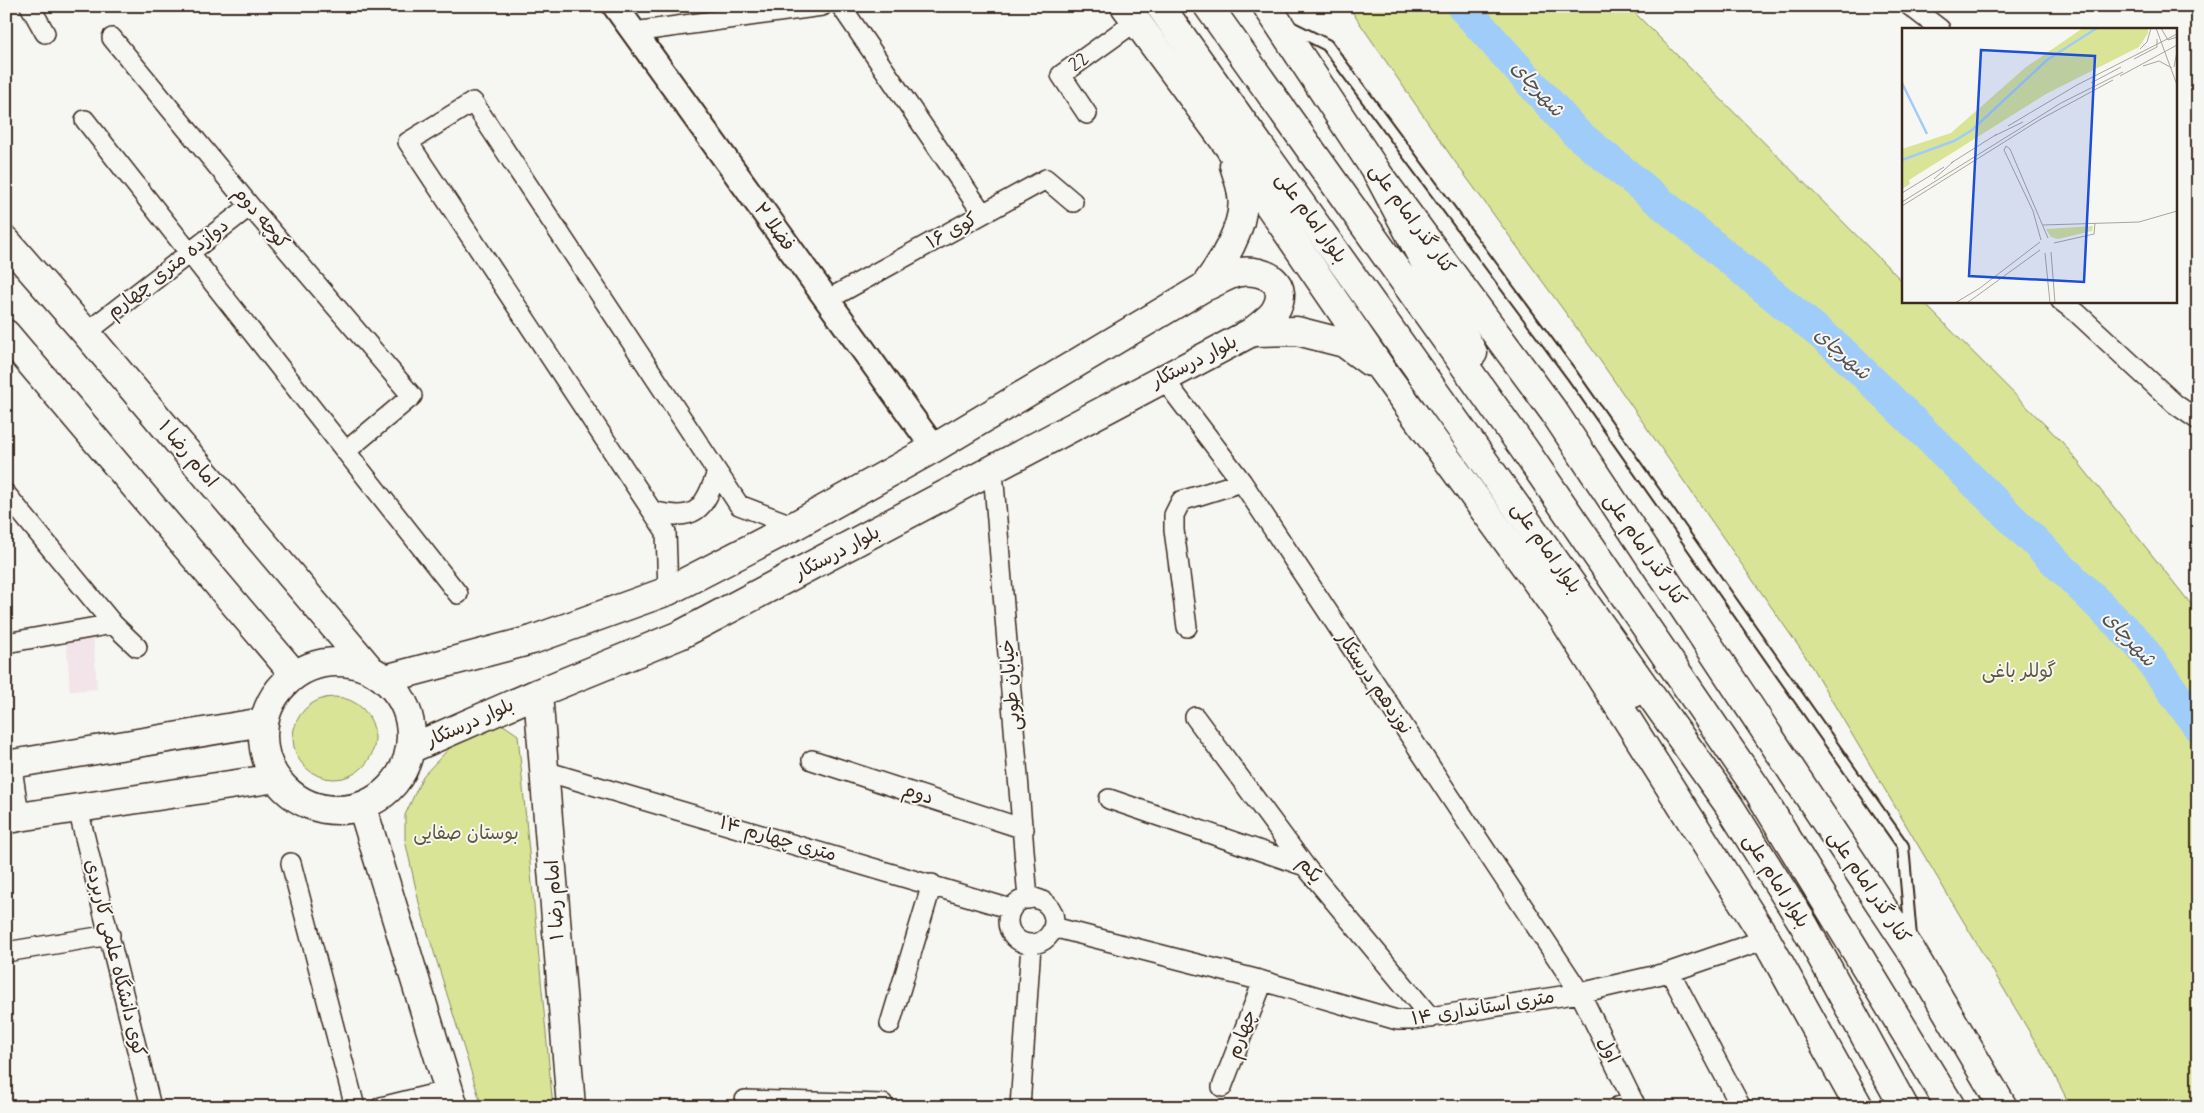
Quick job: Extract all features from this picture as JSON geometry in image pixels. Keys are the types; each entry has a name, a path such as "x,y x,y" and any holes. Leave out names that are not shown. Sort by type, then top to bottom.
{"main road":[{"name":"بلوار امام علی","path":"1160,6 1728,804 1804,925 1904,1107"},
{"name":"بلوار امام علی","path":"1208,6 1524,449 1757,789 1951,1107"},
{"path":"1130,11 1229,147 1382,370 1561,615 1766,939 1859,1107"},
{"name":"کنار گذر امام علی","path":"1273,14 1378,174 1554,412 1912,952 2003,1107"},
{"path":"1204,287 1224,262 1240,220 1243,197 1229,147"},
{"path":"1378,174 1524,449"},
{"name":"امام رضا ۱","path":"6,241 377,673"},
{"path":"377,673 532,640 668,591 794,526 934,448 1204,287 1238,272 1266,274 1278,284 1281,293 1274,313 1252,332"},
{"path":"1252,332 1297,331 1344,343 1382,370"},
{"name":"بلوار درستکار","path":"410,749 538,693 680,635 1252,332"},
{"path":"6,334 294,674"},
{"path":"1561,615 1728,804"},
{"path":"331,661 350,662 377,673 398,693 407,710 411,729 410,749 404,767 394,784 380,797 362,806 343,810 324,810 305,803 289,793 276,778 267,761 263,742 263,722 275,695 294,674 312,665 331,661"},
{"name":"امام رضا ۱","path":"538,693 571,1107"},
{"path":"263,722 6,764 11,818 276,778"},
{"path":"362,806 452,1099"}],"street":[{"path":"30,6 45,33"},
{"name":"فضلا ۲","path":"615,6 934,448"},
{"path":"634,32 822,6"},
{"path":"841,6 983,214"},
{"path":"1910,6 1939,28"},
{"name":"22","path":"1087,114 1061,75 1130,11"},
{"name":"کوچه دوم","path":"112,38 250,206 412,396 346,451"},
{"path":"668,591 666,532 408,142 473,102 739,505 794,526"},
{"path":"85,120 458,594"},
{"name":"کوی ۱۶","path":"826,300 1046,179 1073,202"},
{"name":"دوازده متری چهارم","path":"86,333 250,206"},
{"path":"2062,302 2077,313 2175,404 2198,420"},
{"name":"نوزدهم درستکار","path":"1163,378 1242,482 1580,993"},
{"name":"خیابان طوبی","path":"992,471 1024,829 1028,899"},
{"path":"652,511 675,517 695,511 709,497 716,472"},
{"path":"1187,627 1174,530 1174,515 1181,501 1242,482"},
{"path":"6,494 113,624 137,646"},
{"path":"6,643 113,624"},
{"name":"یکم","path":"1195,718 1305,866 1431,1018"},
{"name":"دوم","path":"812,760 1024,829"},
{"name":"۱۴ متری چهارم","path":"545,771 932,884 1011,909"},
{"path":"1109,799 1305,866"},
{"name":"کوی دانشگاه علمی کاربردی","path":"78,809 152,1107"},
{"path":"291,862 355,1107"},
{"path":"890,1024 932,884"},
{"path":"1028,899 1039,900 1048,906 1053,916 1054,926 1049,936 1041,942 1031,944 1019,941 1011,933 1008,921 1011,909 1019,902 1028,899"},
{"name":"۱۴ متری استانداری","path":"1054,926 1263,981 1397,1020 1431,1018 1580,993 1670,972 1766,939"},
{"path":"6,952 110,935"},
{"path":"1020,1107 1031,944"},
{"path":"1670,972 1740,1107"},
{"name":"چهارم","path":"1222,1086 1263,981"},
{"name":"اول","path":"1580,993 1629,1105"},
{"path":"381,1107 452,1099"},
{"path":"745,1107 745,1100 883,1104 884,1107"}],"lane":[{"path":"1273,14 1327,44 1572,375 1903,846 1912,952"}],"shaded area":[{"path":"93,632 97,689 70,691 66,634"}],"green space":[{"name":"گوللر باغی","path":"1348,6 1628,6 1902,281 1902,302 1923,302 2063,443 2198,613 2198,1107 2071,1107 2048,1063 1804,654 1592,349 1453,159"},
{"path":"334,697 350,700 363,709 372,722 375,738 372,754 363,767 350,776 334,779 318,776 305,767 296,754 293,738 296,722 305,709 318,700"},
{"name":"بوستان صفایی","path":"487,721 502,724 518,735 553,1107 482,1107 420,907 405,840 405,815 423,776 459,738"}],"waterway":[{"name":"شهرچای","path":"1462,6 1575,132 1839,349 2138,643 2198,726"}]}
